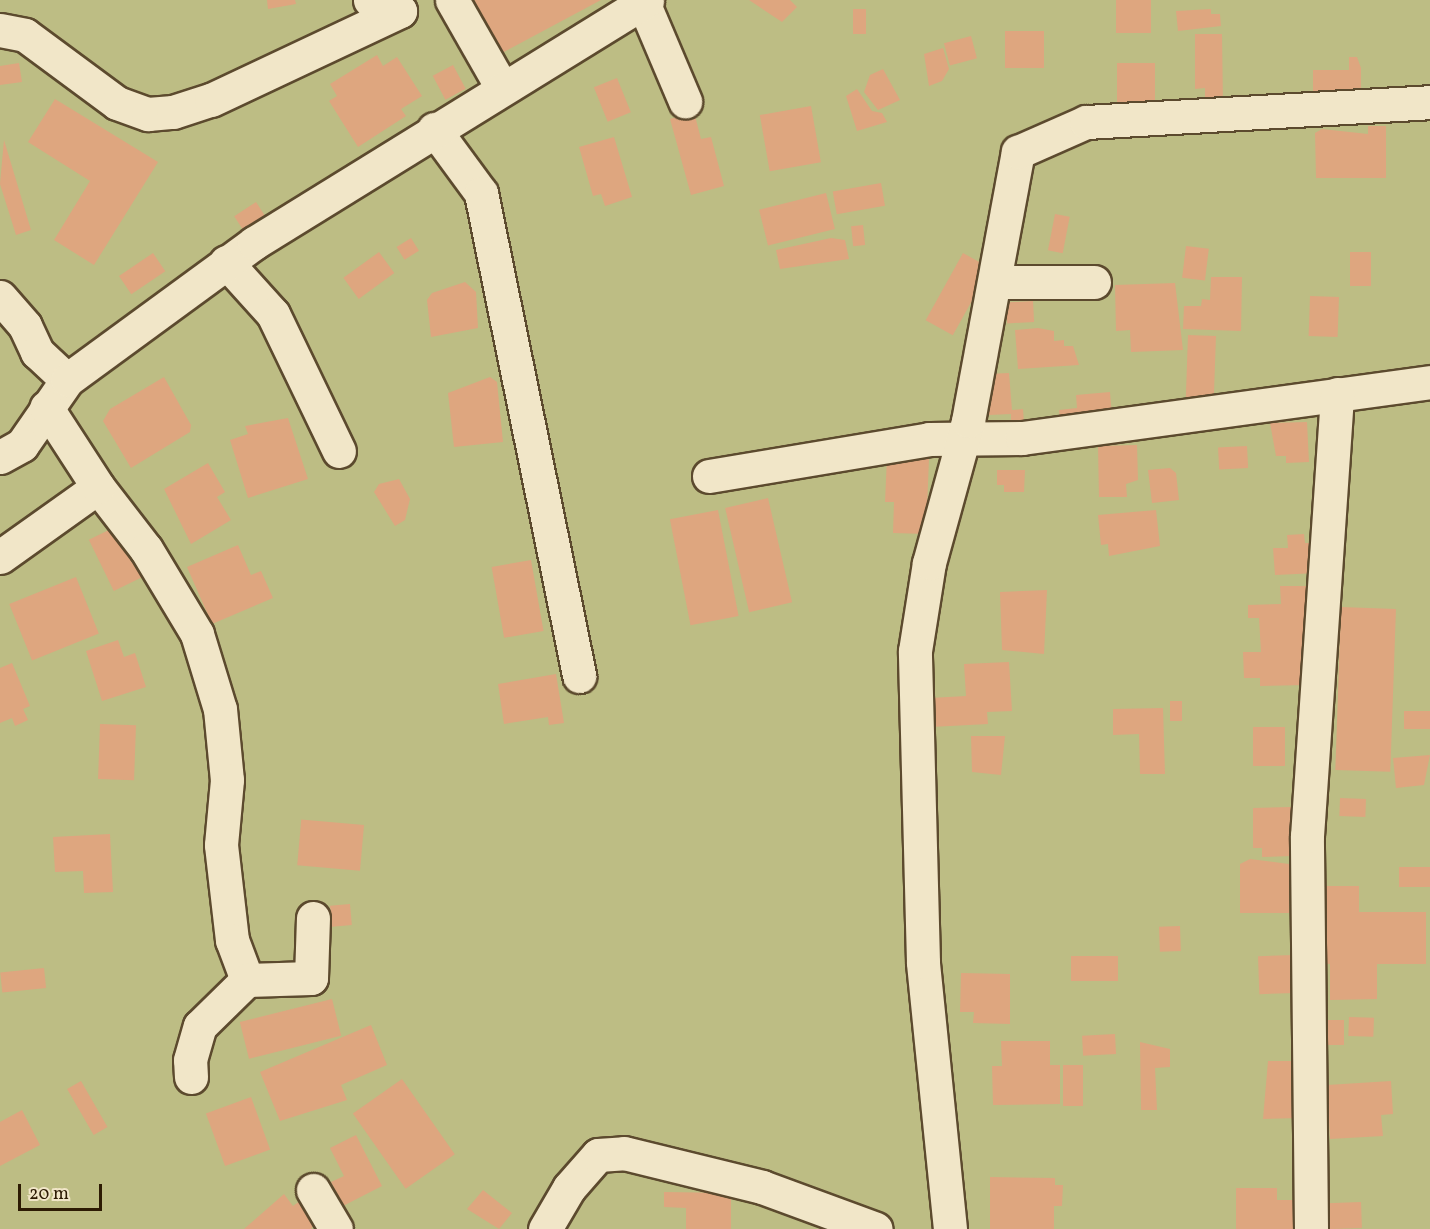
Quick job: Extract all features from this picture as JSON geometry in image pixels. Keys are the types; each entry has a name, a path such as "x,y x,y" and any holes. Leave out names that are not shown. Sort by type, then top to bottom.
{"street":[{"path":"452,0 501,86"},
{"path":"0,457 22,445 66,380 226,262 501,86 645,1 685,101"},
{"path":"0,30 26,35 117,103 148,114 212,100 398,4"},
{"path":"951,1229 923,962 915,651 927,571 962,440 996,282 1018,152 1086,122 1430,102"},
{"path":"434,129 481,192 579,676"},
{"path":"226,262 273,314 339,452"},
{"path":"996,282 1094,282"},
{"path":"0,297 25,326 37,352 66,380"},
{"path":"709,476 929,439 1022,438 1430,382"},
{"path":"1311,1229 1307,836 1337,394"},
{"path":"46,407 98,487 146,549 197,634 220,709 227,780 220,845 232,940 247,980"},
{"path":"0,557 98,487"},
{"path":"192,1077 190,1060 200,1026 247,980 311,978 313,918"},
{"path":"545,1229 569,1188 598,1155 624,1153 762,1187 876,1229"},
{"path":"313,1190 336,1229"}],"green space":[{"path":"0,0 1430,0 1430,1229 0,1229"}],"building":[{"path":"267,0 295,0 296,4 268,9"},
{"path":"474,0 601,0 502,53"},
{"path":"749,0 790,0 797,7 782,22"},
{"path":"1116,0 1151,0 1151,33 1116,33"},
{"path":"853,9 866,9 866,34 853,34"},
{"path":"1211,9 1211,14 1220,14 1221,26 1178,31 1176,11"},
{"path":"1005,31 1044,31 1044,68 1005,68"},
{"path":"1195,34 1222,34 1223,105 1205,105 1205,88 1195,89"},
{"path":"971,36 977,58 950,65 944,43"},
{"path":"943,48 949,69 942,81 929,86 924,54"},
{"path":"377,55 383,66 397,57 422,96 401,109 406,116 358,147 329,101 337,96 330,84"},
{"path":"1349,57 1357,57 1361,68 1361,100 1313,100 1313,70 1349,70"},
{"path":"19,63 22,82 0,85 0,66"},
{"path":"1117,63 1155,63 1155,104 1117,104"},
{"path":"453,65 466,89 445,100 433,76"},
{"path":"883,69 900,100 878,110 864,92 870,75"},
{"path":"617,78 631,112 608,122 594,87"},
{"path":"857,89 872,111 882,113 887,122 857,131 846,96"},
{"path":"55,99 158,162 94,265 54,240 90,181 28,142"},
{"path":"811,106 821,162 770,171 760,115"},
{"path":"694,112 701,139 711,137 724,186 691,195 670,119"},
{"path":"1368,126 1386,126 1386,178 1316,178 1315,133 1322,129 1368,134"},
{"path":"614,137 632,197 605,206 601,194 593,196 579,147"},
{"path":"4,140 31,230 16,235 0,184"},
{"path":"881,183 885,206 837,214 833,192"},
{"path":"826,193 835,229 768,246 759,210"},
{"path":"256,202 265,216 243,230 234,216"},
{"path":"1055,214 1070,217 1063,253 1048,250"},
{"path":"863,225 865,245 853,246 851,226"},
{"path":"411,238 419,251 405,260 397,247"},
{"path":"831,238 845,240 849,259 780,269 776,250"},
{"path":"1186,246 1209,249 1205,281 1182,278"},
{"path":"379,252 394,273 359,299 343,278"},
{"path":"1350,252 1371,252 1371,286 1350,286"},
{"path":"153,253 165,271 131,294 119,276"},
{"path":"963,253 990,268 953,335 926,320"},
{"path":"1211,277 1242,277 1241,331 1183,329 1184,306 1201,306 1202,299 1210,300"},
{"path":"465,282 476,292 478,328 431,337 427,300 432,293"},
{"path":"1175,283 1183,350 1131,352 1130,330 1116,331 1115,285"},
{"path":"1310,296 1339,297 1338,337 1309,336"},
{"path":"1033,301 1034,322 1007,323 1006,302"},
{"path":"1038,328 1054,331 1054,341 1064,340 1064,346 1073,346 1079,365 1018,369 1015,330"},
{"path":"1188,335 1216,336 1214,407 1186,406"},
{"path":"1009,373 1012,410 1023,409 1024,423 1011,424 1011,414 989,415 986,374"},
{"path":"164,377 191,425 190,432 131,468 103,421 110,409"},
{"path":"490,377 497,382 503,442 454,447 448,393"},
{"path":"1110,392 1112,416 1060,422 1059,410 1077,408 1076,395"},
{"path":"288,418 308,479 248,498 230,440 248,434 245,426"},
{"path":"1307,422 1309,462 1286,463 1286,456 1276,456 1270,423"},
{"path":"1137,445 1138,480 1126,484 1127,497 1099,497 1098,446"},
{"path":"1247,446 1248,468 1219,469 1218,448"},
{"path":"887,457 929,459 926,534 893,533 894,502 885,502"},
{"path":"208,463 225,492 217,497 231,520 191,544 164,489"},
{"path":"1170,468 1176,473 1179,500 1152,503 1148,470"},
{"path":"997,470 1025,470 1024,492 1004,492 1004,485 997,485"},
{"path":"399,479 410,499 405,520 395,526 374,492 379,484"},
{"path":"768,498 792,602 749,612 725,508"},
{"path":"718,510 739,616 691,625 670,519"},
{"path":"1156,510 1160,546 1109,556 1108,544 1101,545 1098,515"},
{"path":"123,523 148,574 114,591 89,540"},
{"path":"1304,534 1305,543 1316,543 1318,573 1275,575 1273,548 1288,548 1287,535"},
{"path":"238,545 251,575 261,571 273,598 212,624 187,567"},
{"path":"531,560 544,631 504,638 492,567"},
{"path":"76,577 99,634 32,661 9,604"},
{"path":"1280,586 1309,586 1306,685 1260,686 1260,678 1244,678 1243,652 1261,652 1259,618 1248,618 1248,605 1281,604"},
{"path":"1047,590 1044,654 1002,650 1000,592"},
{"path":"1341,607 1396,609 1390,772 1335,770"},
{"path":"118,640 124,657 135,653 146,687 102,701 86,651"},
{"path":"1009,662 1012,711 987,712 988,724 931,727 930,698 966,696 964,664"},
{"path":"12,663 30,706 23,709 28,720 15,726 12,718 0,723 0,668"},
{"path":"556,674 564,723 549,725 548,717 504,724 498,684"},
{"path":"1170,701 1182,701 1182,721 1170,721"},
{"path":"1163,708 1165,774 1140,774 1139,734 1113,735 1113,709"},
{"path":"1404,711 1430,711 1430,729 1404,729"},
{"path":"100,724 136,725 134,780 98,779"},
{"path":"1253,727 1285,727 1285,766 1253,766"},
{"path":"971,736 1005,736 1001,775 972,772"},
{"path":"1430,755 1424,785 1396,788 1393,758"},
{"path":"1340,798 1366,799 1365,817 1339,816"},
{"path":"1291,807 1292,856 1262,857 1262,848 1253,848 1253,808"},
{"path":"301,820 364,825 360,871 297,865"},
{"path":"110,834 113,892 84,893 83,871 55,872 53,837"},
{"path":"1250,859 1289,864 1289,913 1240,913 1240,864"},
{"path":"1399,867 1430,867 1430,887 1399,887"},
{"path":"1318,886 1359,886 1359,912 1426,912 1426,964 1377,964 1377,999 1330,1000 1330,964 1318,963"},
{"path":"350,904 352,925 332,927 330,906"},
{"path":"1180,926 1181,951 1160,952 1159,927"},
{"path":"1294,955 1295,993 1259,994 1258,956"},
{"path":"1071,956 1118,956 1118,981 1071,981"},
{"path":"44,968 46,988 2,992 0,973"},
{"path":"961,973 1010,974 1010,1024 973,1023 974,1012 960,1012"},
{"path":"332,999 341,1036 249,1059 240,1022"},
{"path":"1349,1017 1374,1018 1373,1037 1348,1036"},
{"path":"1318,1020 1344,1020 1344,1045 1318,1045"},
{"path":"371,1025 387,1065 341,1085 347,1100 280,1121 260,1072"},
{"path":"1115,1034 1116,1054 1083,1056 1082,1036"},
{"path":"1001,1041 1050,1041 1050,1065 1060,1065 1060,1104 993,1105 992,1066 1002,1066"},
{"path":"1140,1042 1170,1049 1170,1067 1155,1068 1157,1110 1141,1110"},
{"path":"1268,1061 1293,1061 1300,1118 1263,1119"},
{"path":"1063,1065 1083,1065 1083,1106 1063,1106"},
{"path":"402,1079 455,1154 406,1189 353,1113"},
{"path":"81,1081 108,1127 94,1135 67,1089"},
{"path":"1391,1081 1393,1114 1381,1115 1383,1136 1330,1139 1327,1085"},
{"path":"251,1097 270,1150 225,1166 206,1113"},
{"path":"22,1110 40,1145 0,1166 0,1122"},
{"path":"356,1135 382,1186 343,1206 331,1182 344,1176 330,1148"},
{"path":"990,1177 1055,1178 1055,1185 1063,1185 1062,1206 1054,1206 1054,1229 990,1229"},
{"path":"1236,1188 1277,1188 1277,1200 1301,1200 1306,1229 1236,1229"},
{"path":"483,1190 512,1213 499,1229 467,1209"},
{"path":"664,1192 731,1193 731,1229 686,1229 686,1208 664,1207"},
{"path":"284,1194 293,1206 300,1201 316,1223 311,1229 244,1229"},
{"path":"1361,1202 1362,1228 1328,1229 1327,1203"}]}
